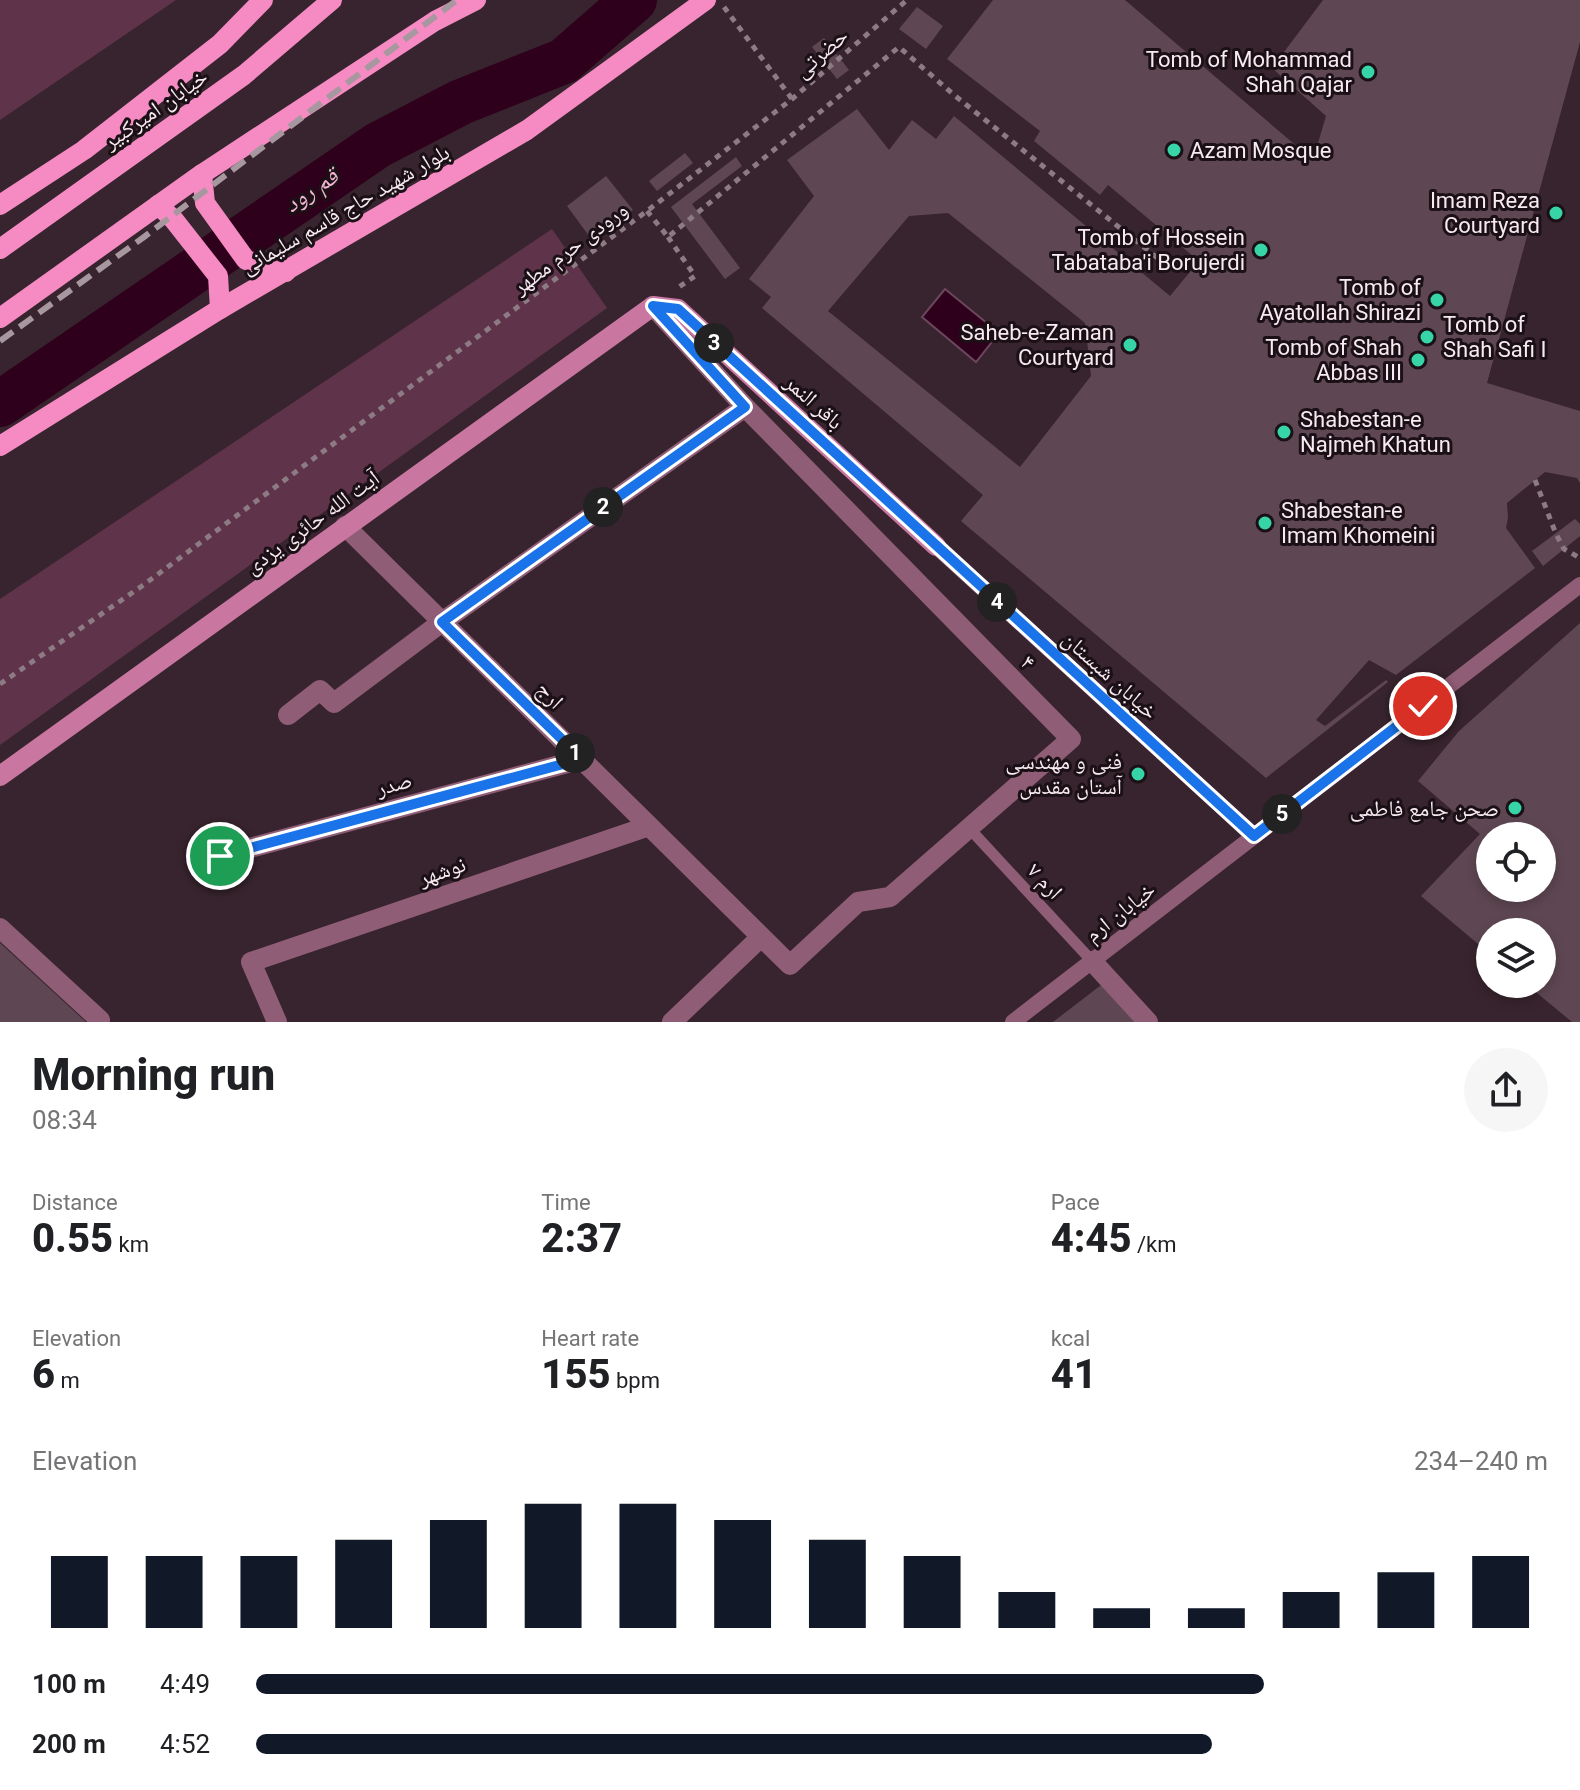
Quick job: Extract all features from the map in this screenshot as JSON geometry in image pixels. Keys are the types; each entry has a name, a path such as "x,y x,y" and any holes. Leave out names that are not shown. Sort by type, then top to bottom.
{"main road":[{"name":"خیابان امیرکبیر","path":"0,249 244,75 332,0"},
{"path":"0,318 202,174 435,21 476,0"},
{"name":"بلوار شهید حاج قاسم سلیمانی","path":"0,446 220,309 527,130 706,0"},
{"name":"خیابان امیرکبیر","path":"0,205 84,150 220,44 255,3"},
{"path":"202,174 205,203 246,260 286,272"},
{"path":"158,205 174,220 218,276 220,309"},
{"name":"آیت الله‌ حائری‌ یزدی","path":"0,776 653,306"},
{"name":"باقر النمر","path":"653,306 678,309 936,546"}],"street":[{"name":"۴","path":"653,306 745,407 1071,739 969,828"},
{"path":"288,715 320,690 334,703 442,622 745,407"},
{"name":"ارج","path":"345,526 790,965 858,902 890,897 969,828"},
{"name":"خیابان شبستان","path":"936,546 1254,836"},
{"name":"خیابان ارم","path":"1013,1022 1580,585"},
{"name":"صدر","path":"220,856 582,759"},
{"name":"نوشهر","path":"277,1022 251,962 649,826"},
{"path":"0,928 100,1020"},
{"path":"672,1022 761,937"},
{"path":"1092,961 1148,1022"}],"lane":[{"name":"ارم ۷","path":"969,828 1092,961"}],"path":[{"path":"719,0 792,99"},
{"name":"حضرتی","path":"647,211 792,99 907,0"},
{"path":"668,237 899,47 954,95 1170,268"},
{"name":"ورودی حرم مطهر","path":"0,684 142,586 647,211 695,276 653,306"},
{"path":"1535,480 1564,549 1580,558"}],"shaded area":[{"path":"0,0 176,0 0,120"},
{"path":"552,229 607,308 0,745 0,599"},
{"path":"945,289 999,333 976,362 922,317"}],"building":[{"path":"993,0 1125,0 1313,160 1326,116 1272,68 1323,0 1580,0 1580,42 1487,383 1580,411 1580,483 1577,478 1545,472 1507,503 1506,528 1535,568 1396,675 1369,660 1316,720 1325,726 1386,680 1388,682 1266,778 961,521 983,495 762,308 771,297 749,279 814,196 787,160 857,109 889,150 912,120 936,139 954,116 1170,296 1199,261 1108,185 1100,195 1034,141 1040,131 947,59","holes":["948,213 1085,323 1091,376 1020,467 828,311 909,216"]},
{"path":"917,7 943,26 926,49 899,29"},
{"path":"824,38 849,70 837,79 812,47"},
{"path":"685,153 693,163 657,191 649,181"},
{"path":"736,157 742,166 692,204 740,268 725,279 671,207"},
{"path":"606,176 633,210 592,240 567,206"},
{"path":"1575,519 1580,524 1580,536 1543,566 1532,551"},
{"name":"صحن جامع فاطمی","path":"1580,623 1580,1022 1572,1022 1543,998 1556,998 1556,918 1476,918 1476,942 1421,896 1476,838 1476,902 1556,902 1556,822 1476,822 1476,831 1418,781 1459,731"},
{"path":"0,943 86,1022 0,1022"},
{"path":"1105,982 1143,1022 1053,1022"}],"waterway":[{"name":"قم رود","path":"0,404 378,145 461,102 564,61 634,0"}],"railway":[{"path":"0,341 144,237 457,0"}],"place":[{"name":"Tomb of Mohammad Shah Qajar","path":"1368,72"},
{"name":"Azam Mosque","path":"1174,150"},
{"name":"Imam Reza Courtyard","path":"1556,213"},
{"name":"Tomb of Hossein Tabataba'i Borujerdi","path":"1261,250"},
{"name":"Tomb of Ayatollah Shirazi","path":"1437,300"},
{"name":"Tomb of Shah Safi I","path":"1427,337"},
{"name":"Saheb-e-Zaman Courtyard","path":"1130,345"},
{"name":"Tomb of Shah Abbas III","path":"1418,360"},
{"name":"Shabestan-e Najmeh Khatun","path":"1284,432"},
{"name":"Shabestan-e Imam Khomeini","path":"1265,523"},
{"name":"فنی و مهندسی آستان مقدس","path":"1138,774"},
{"name":"صحن جامع فاطمی","path":"1515,808"}],"route":[{"path":"220,856 582,759 442,622 745,407 653,306 678,309 1254,836 1423,706"}]}
